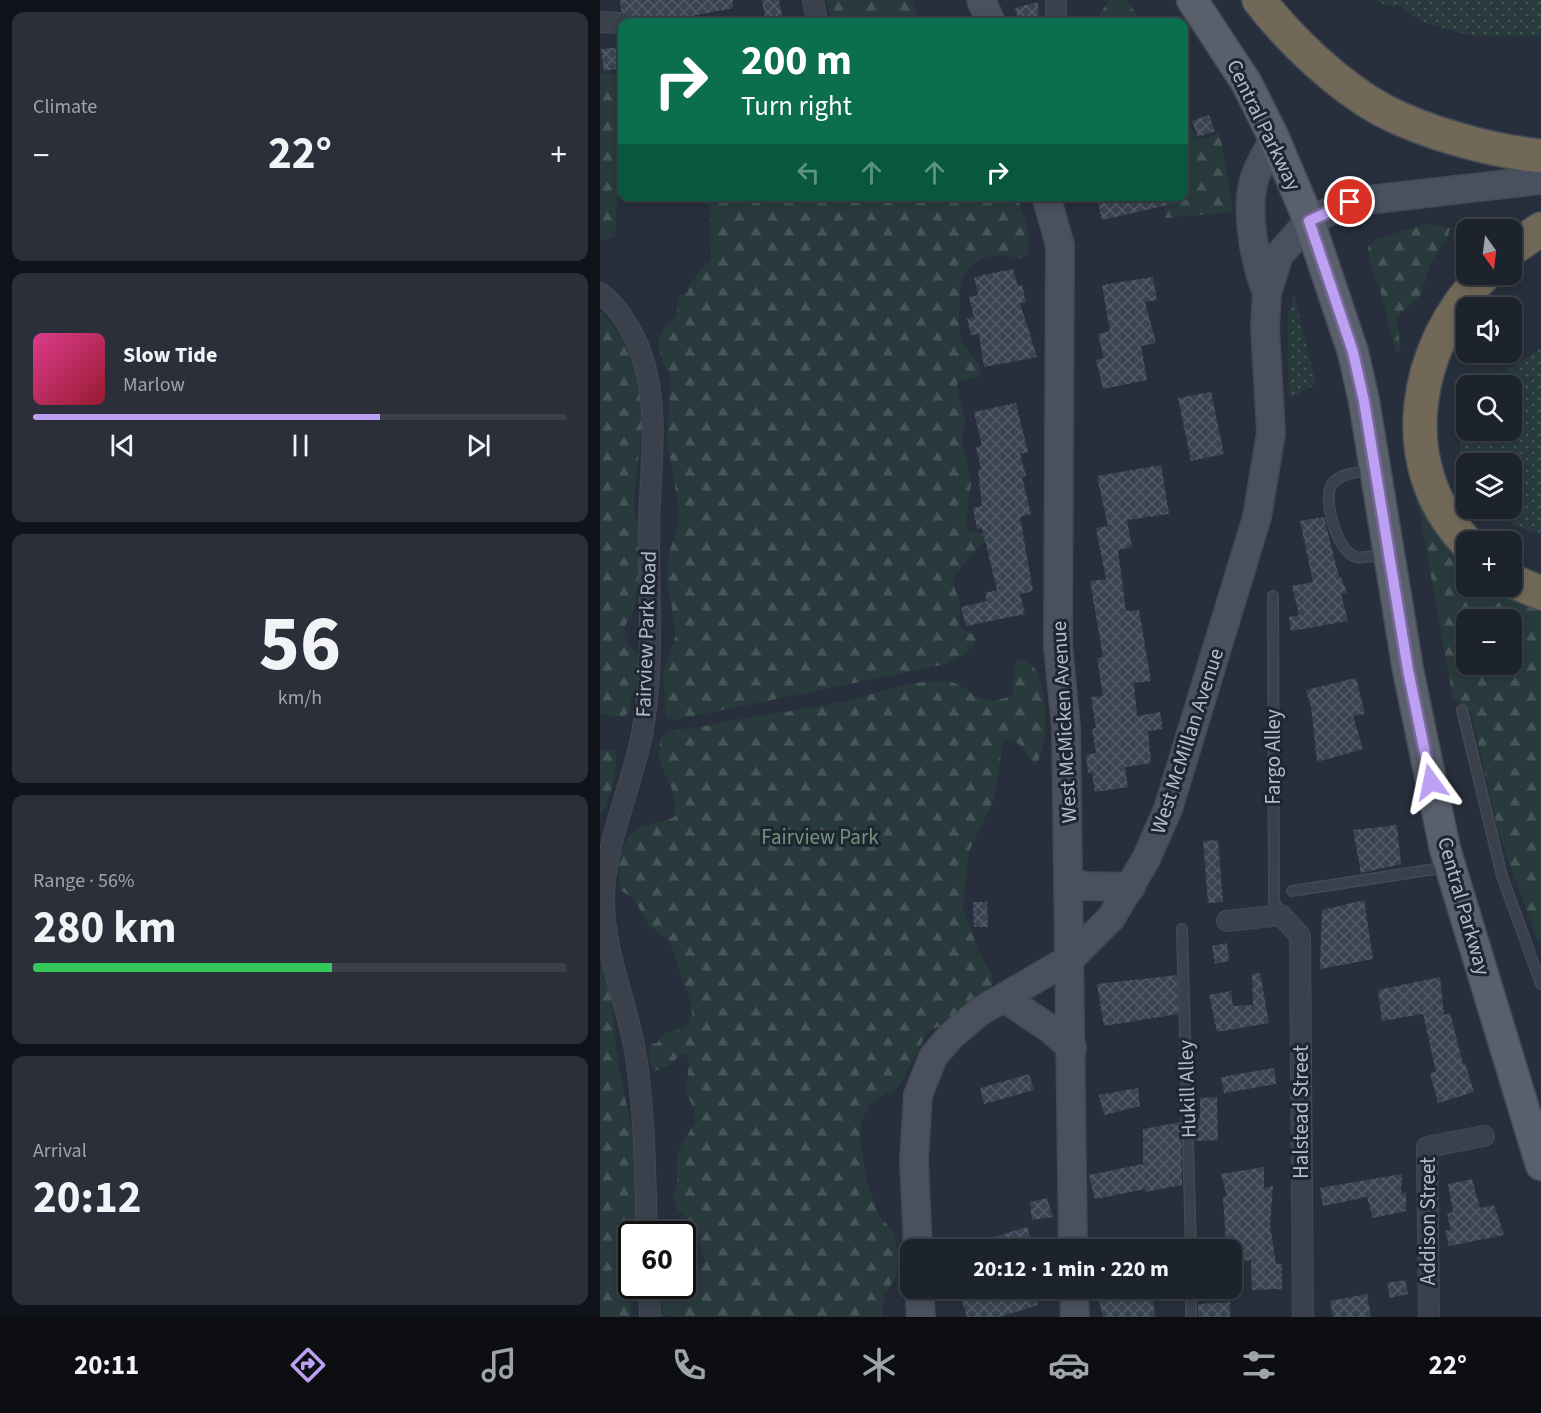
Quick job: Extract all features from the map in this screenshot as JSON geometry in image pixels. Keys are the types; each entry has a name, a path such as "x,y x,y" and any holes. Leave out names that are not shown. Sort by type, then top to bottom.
{"highway":[{"path":"1259,0 1280,27 1313,59 1382,110 1435,132 1536,168"},
{"path":"1522,242 1540,230"},
{"path":"1456,532 1436,500 1426,470 1420,419 1421,402 1427,368 1436,344 1458,306 1476,285"},
{"path":"1522,585 1541,593"}],"main road":[{"path":"981,0 989,18"},
{"name":"Central Parkway","path":"1192,0 1246,82 1274,138 1309,221 1353,352 1376,469 1408,670 1450,866 1541,1166"},
{"path":"1267,293 1257,268 1251,205 1255,178 1274,138"},
{"path":"1309,221 1350,202 1536,168"},
{"name":"West McMicken Avenue","path":"1047,201 1060,245 1058,646 1066,728 1070,880 1073,1239"},
{"name":"West McMillan Avenue","path":"918,1239 914,1160 918,1095 933,1057 950,1037 979,1012 1071,958 1111,918 1131,888 1168,809 1257,517 1271,433 1265,327 1267,293 1279,255 1309,221"},
{"path":"1070,880 1083,886 1131,888"},
{"path":"1004,998 1049,1028 1072,1048"},
{"path":"920,1299 921,1317"},
{"path":"1074,1299 1075,1317"}],"street":[{"path":"813,0 816,18"},
{"path":"1056,0 1056,18"},
{"path":"600,22 618,22"},
{"path":"1059,201 1060,245"},
{"name":"Fairview Park Road","path":"600,293 612,302 642,356 648,381 651,423 648,671 642,732 607,871 604,895 607,932 634,1050 644,1136 647,1221"},
{"path":"1227,921 1281,915"},
{"name":"Halstead Street","path":"1281,915 1300,936 1303,1317"},
{"name":"Addison Street","path":"1429,1317 1427,1146 1484,1136"},
{"path":"649,1299 650,1317"}],"lane":[{"path":"1376,469 1346,475 1333,483 1328,495 1337,537 1343,550 1357,558 1389,553"},
{"name":"Fargo Alley","path":"1273,596 1274,901 1281,915"},
{"path":"1462,710 1502,876 1541,984"},
{"path":"1292,891 1450,866"},
{"name":"Hukill Alley","path":"1182,929 1191,1239"},
{"path":"1191,1299 1191,1317"}],"green space":[{"path":"826,0 912,0 918,18 832,18"},
{"path":"1109,0 1125,0 1141,18 1098,18"},
{"path":"1377,0 1541,0 1541,36 1468,35 1419,21 1401,6 1385,5"},
{"path":"600,74 618,75 618,184 615,237 600,240"},
{"path":"1188,119 1197,141 1220,133 1233,212 1165,218 1164,206 1167,201 1188,201"},
{"path":"705,201 1019,201 1029,234 1028,255 1017,258 997,255 982,259 966,272 961,286 960,336 980,370 980,376 958,382 957,387 965,420 962,441 971,483 965,525 970,532 982,533 988,539 954,577 954,586 960,602 960,627 977,637 972,647 958,658 942,665 674,720 666,718 663,673 676,635 667,579 669,553 678,527 679,510 667,439 671,380 658,347 660,334 666,324 676,317 679,296 687,293 693,280 711,259 710,208"},
{"path":"1426,224 1450,228 1448,236 1431,262 1420,296 1396,317 1401,351 1397,353 1371,265 1368,247 1377,239"},
{"path":"1294,295 1316,384 1289,399 1288,316"},
{"path":"600,310 632,350 645,403 634,495 634,513 639,529 638,584 634,610 625,626 624,634 627,644 640,656 643,664 630,703 630,711 624,717 600,714"},
{"path":"1541,348 1541,535 1500,519 1522,519 1522,453 1460,453 1460,441 1522,441 1522,375 1500,375 1522,363 1522,361"},
{"path":"1415,487 1441,536 1456,551 1456,597 1515,597 1541,606 1541,942 1537,939 1498,831 1471,712 1453,698"},
{"name":"Fairview Park","path":"1020,659 1028,663 1037,673 1045,706 1045,734 1040,757 1035,765 1019,744 1006,739 1003,742 994,800 968,853 963,909 978,950 992,975 992,991 952,1021 928,1031 898,1088 870,1102 861,1122 860,1140 867,1182 879,1215 894,1233 900,1262 895,1279 884,1294 882,1317 673,1317 666,1314 661,1317 663,1299 696,1299 696,1268 705,1262 696,1233 696,1221 691,1221 679,1211 673,1197 677,1187 677,1154 696,1120 694,1108 686,1093 689,1062 686,1054 682,1053 670,1065 654,1071 649,1058 650,1044 657,1043 666,1033 683,1028 690,1022 692,1014 690,1000 669,940 649,926 634,899 621,890 619,880 619,861 625,842 631,835 647,825 675,816 674,794 658,757 661,737 678,730 824,705 904,685 930,681 953,683 962,686 981,699 999,700 1013,695 1015,664"},
{"path":"614,749 616,764 613,783 600,816 600,751"},
{"path":"600,953 610,991 619,1070 638,1156 637,1221 618,1221 618,1299 632,1299 630,1317 600,1317"}],"building":[{"path":"620,0 733,0 733,8 682,18 632,17 621,11"},
{"path":"762,0 779,0 782,18 765,18"},
{"path":"1038,2 1039,18 1018,18 1015,8"},
{"path":"618,47 618,69 604,71 601,49"},
{"path":"1209,115 1215,131 1198,137 1192,121"},
{"path":"1176,201 1176,203 1102,220 1098,202"},
{"path":"1013,269 1018,286 1022,285 1026,302 1020,303 1037,357 984,367 979,334 971,335 967,319 974,317 969,297 978,295 974,277"},
{"path":"1153,277 1157,300 1145,302 1156,343 1141,346 1147,380 1103,389 1096,360 1104,358 1098,334 1110,331 1102,285"},
{"path":"1211,392 1224,454 1191,461 1178,398"},
{"path":"1016,403 1028,452 1020,454 1026,476 1022,477 1031,514 1020,517 1033,591 1020,594 1025,614 966,626 961,607 987,601 985,593 997,590 982,528 977,529 973,508 982,506 978,470 981,469 976,447 982,446 974,412"},
{"path":"1161,465 1169,514 1127,520 1132,547 1118,550 1126,611 1139,610 1151,681 1134,683 1137,716 1160,712 1163,729 1148,731 1151,763 1125,767 1128,787 1095,792 1092,772 1088,773 1086,755 1096,753 1092,729 1096,728 1091,697 1103,696 1097,658 1103,657 1090,581 1106,579 1096,528 1108,526 1097,476"},
{"path":"1324,517 1339,577 1347,593 1341,594 1348,621 1291,631 1289,617 1299,615 1292,586 1313,582 1300,521"},
{"path":"1356,678 1365,714 1353,716 1363,749 1317,762 1311,706 1306,690"},
{"path":"1397,825 1401,864 1361,873 1353,830"},
{"path":"1218,840 1223,902 1208,903 1203,841"},
{"path":"1364,900 1373,959 1320,969 1322,910"},
{"path":"973,902 987,902 988,927 974,927"},
{"path":"1227,943 1229,961 1215,964 1212,946"},
{"path":"1260,973 1269,1023 1217,1032 1209,995 1231,991 1233,1006 1253,1005 1252,974"},
{"path":"1177,975 1178,1014 1104,1026 1097,984"},
{"path":"1440,977 1444,1015 1450,1013 1463,1064 1465,1063 1474,1092 1438,1103 1430,1073 1436,1072 1423,1014 1382,1021 1378,990"},
{"path":"1274,1068 1276,1084 1224,1093 1221,1077"},
{"path":"1029,1074 1034,1090 984,1104 980,1088"},
{"path":"1138,1088 1140,1106 1104,1115 1099,1095"},
{"path":"1217,1097 1218,1140 1195,1141 1194,1119 1200,1118 1200,1098"},
{"path":"1181,1122 1182,1185 1145,1192 1145,1189 1095,1199 1089,1175 1143,1164 1143,1129"},
{"path":"1264,1167 1264,1188 1273,1186 1270,1225 1276,1264 1282,1264 1282,1289 1252,1290 1251,1260 1242,1261 1242,1239 1226,1239 1223,1197 1227,1196 1221,1174"},
{"path":"1402,1174 1401,1193 1406,1192 1406,1211 1373,1218 1367,1197 1323,1206 1320,1188"},
{"path":"1472,1179 1480,1208 1494,1205 1504,1235 1449,1246 1445,1231 1451,1230 1447,1213 1453,1212 1448,1184"},
{"path":"1047,1198 1053,1217 1032,1220 1030,1202"},
{"path":"1027,1227 1031,1239 987,1239"},
{"path":"1405,1280 1408,1294 1390,1298 1387,1283"},
{"path":"1367,1294 1371,1317 1333,1317 1330,1301"},
{"path":"961,1299 1036,1299 1038,1305 999,1317 967,1317"},
{"path":"1098,1299 1153,1299 1155,1317 1103,1317"},
{"path":"1230,1302 1230,1317 1198,1317 1198,1304"}],"route":[{"path":"1350,202 1309,221 1353,352 1364,401 1408,670 1431,782"}]}
